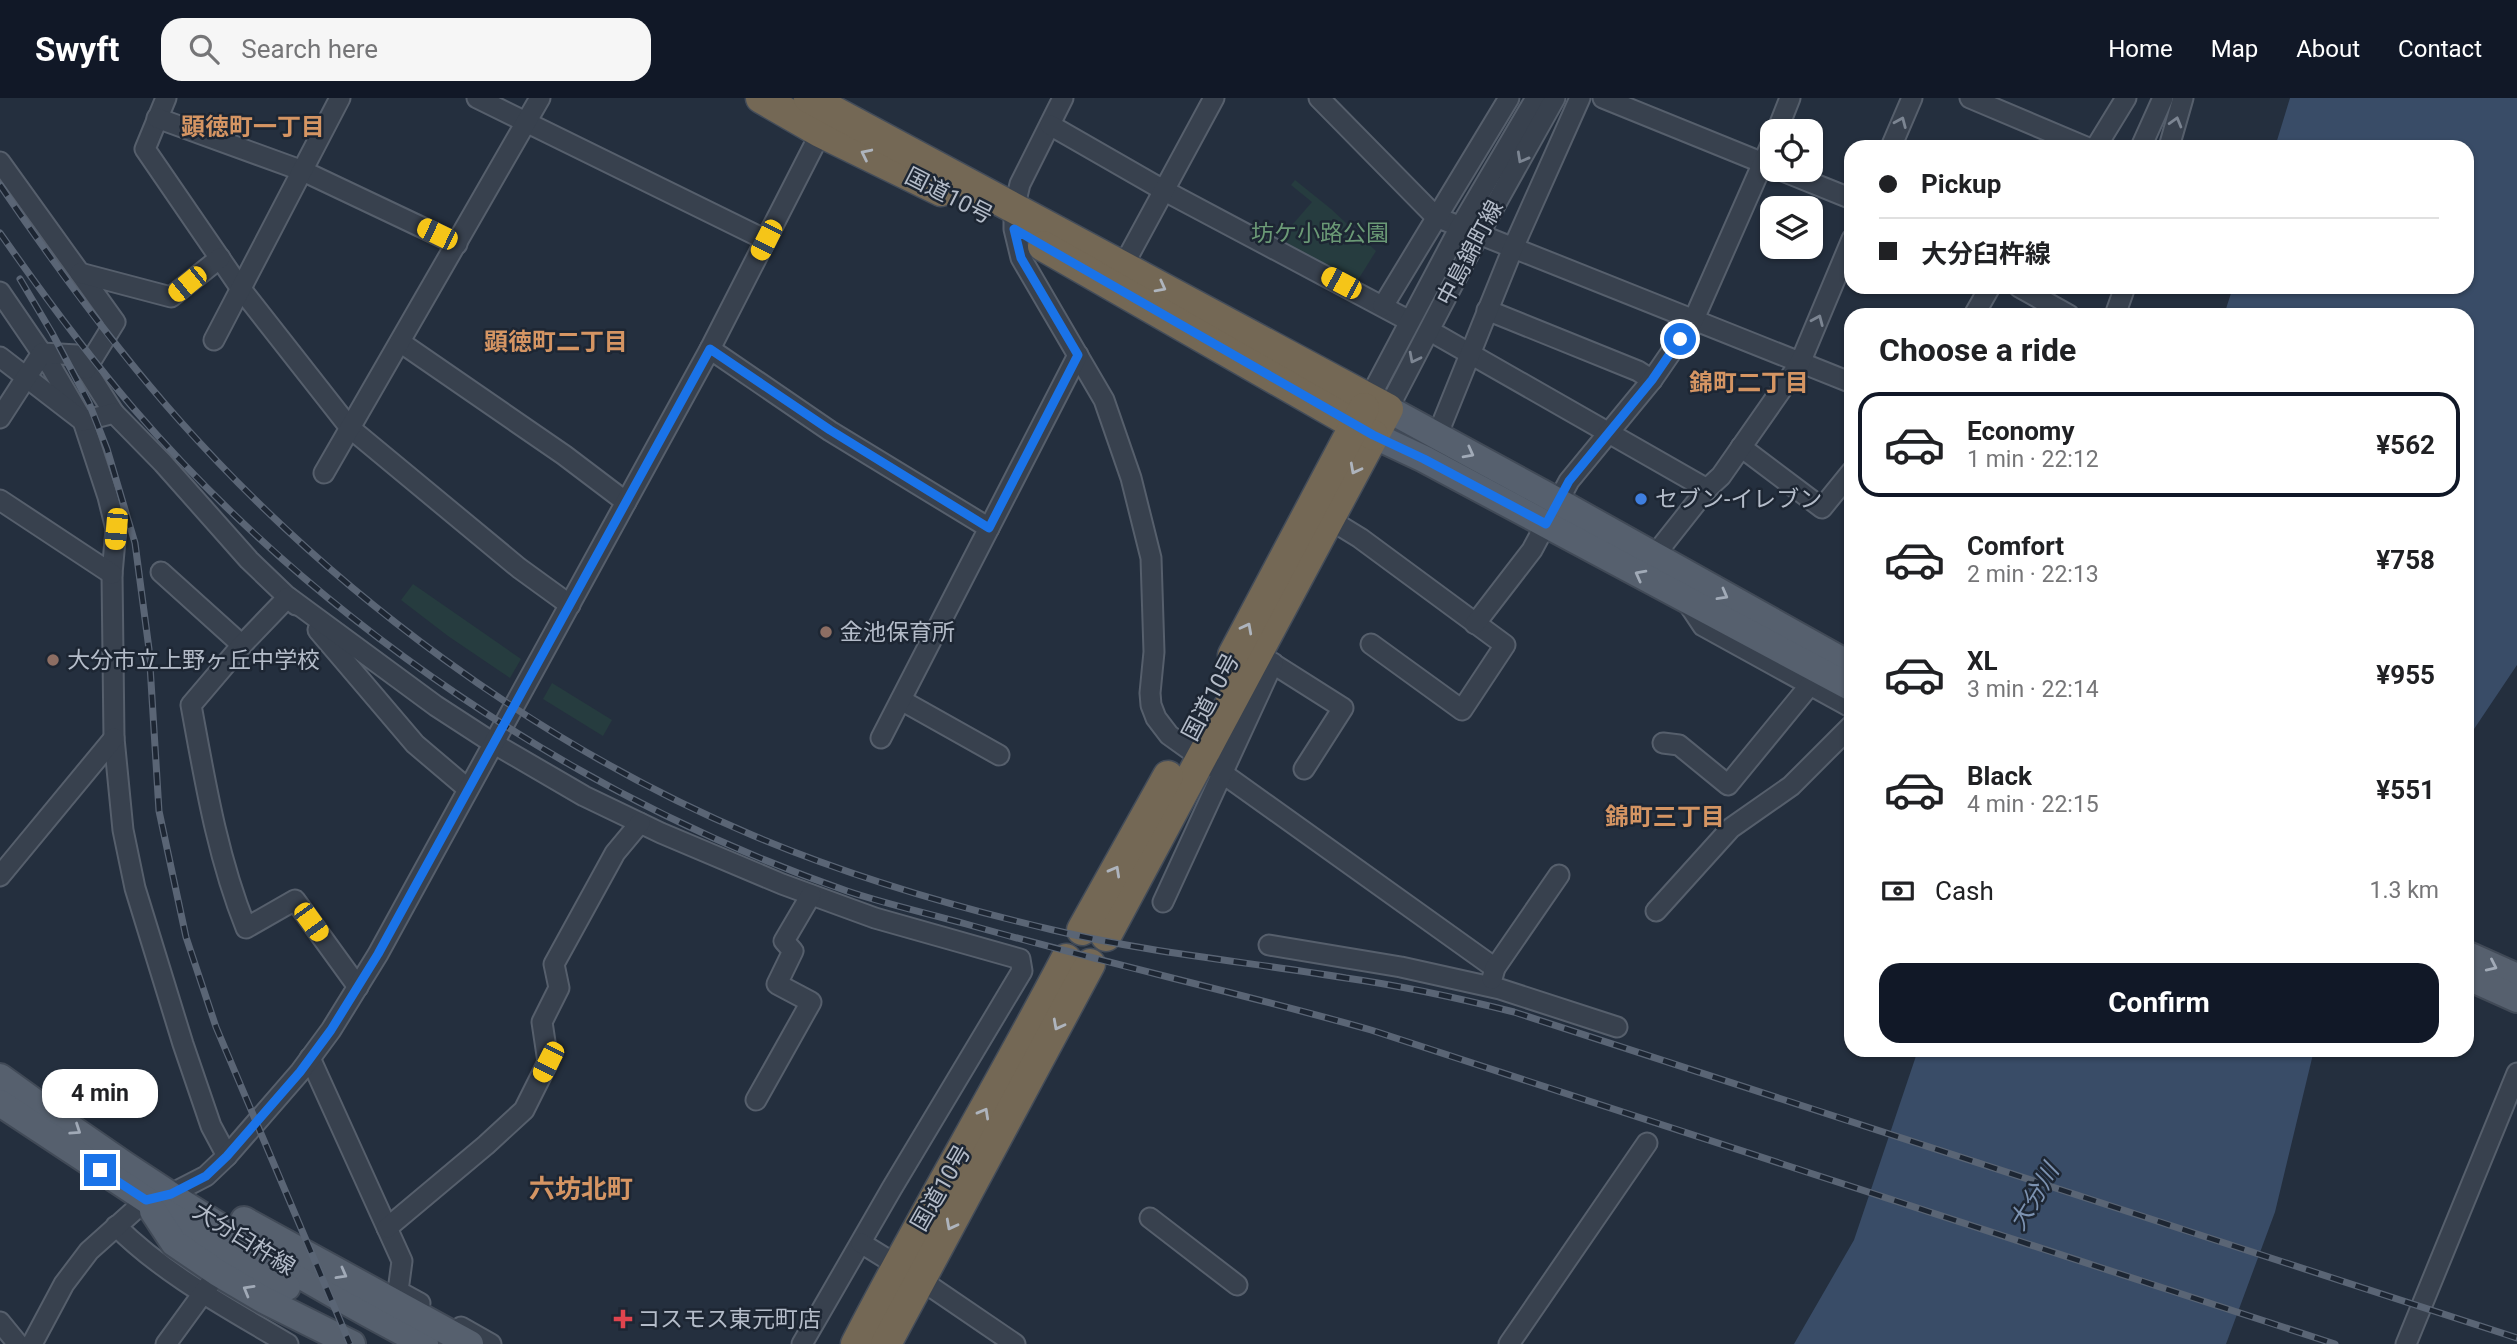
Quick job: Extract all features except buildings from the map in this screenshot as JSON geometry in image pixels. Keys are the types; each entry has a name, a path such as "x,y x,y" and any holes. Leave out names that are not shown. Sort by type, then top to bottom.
{"highway":[{"name":"国道10号","path":"761,98 825,110 1014,219 1371,417"},
{"name":"国道10号","path":"1014,219 1123,266 1371,417"},
{"name":"国道10号","path":"1094,933 1265,659 1329,519 1371,417"},
{"name":"国道10号","path":"1203,760 1371,417"},
{"name":"国道10号","path":"886,1344 909,1272 1003,1079 1078,962"},
{"name":"国道10号","path":"856,1344 909,1272"}],"main road":[{"path":"1371,417 1437,436 1557,500 1844,662"},
{"path":"1371,417 1424,459 1844,684"},
{"path":"2474,958 2517,977"},
{"path":"2474,980 2517,999"},
{"name":"大分臼杵線","path":"0,1077 256,1268 388,1344"},
{"name":"大分臼杵線","path":"0,1103 158,1197 425,1344"},
{"path":"352,1344 264,1300 211,1283 174,1243 158,1197 219,1205 466,1338"}],"street":[{"path":"166,98 145,149 241,289 350,428 519,568 570,605"},
{"path":"214,340 340,98"},
{"path":"477,98 766,240"},
{"path":"324,473 540,98"},
{"path":"1063,98 1020,184 1014,219 1021,258 1104,400 1118,438 1151,558 1154,652 1150,693 1151,705 1162,729 1493,978"},
{"path":"1123,266 1214,98"},
{"path":"1319,98 1436,217 1844,380"},
{"path":"1383,306 1509,98"},
{"name":"中島錦町線","path":"1371,417 1460,227 1536,98"},
{"name":"中島錦町線","path":"1371,417 1479,234 1555,98"},
{"path":"1437,436 1513,248 1580,98"},
{"path":"1603,98 1760,162"},
{"path":"1782,119 1790,98"},
{"path":"1894,140 1912,98"},
{"path":"1970,98 2069,140"},
{"path":"2100,140 2126,98"},
{"path":"2171,140 2183,98"},
{"path":"2143,140 2157,100"},
{"path":"32,1344 75,1268 116,1226 158,1197 206,1176 227,1156 310,1058 358,987 710,349 766,240 825,110"},
{"path":"158,118 303,171 457,243"},
{"path":"1050,125 1165,191 1402,317"},
{"path":"0,162 115,322 86,369"},
{"path":"1475,624 1532,550 1569,481 1652,380 1694,319 1764,182"},
{"path":"1810,182 1844,196"},
{"path":"80,273 171,297 220,258"},
{"path":"1654,556 1707,489 1721,476 1800,363 1844,258"},
{"path":"0,292 83,421 108,498 116,529 112,574 114,738 123,830 135,888 211,1126 227,1156"},
{"path":"2032,294 2056,308"},
{"path":"1487,310 1638,371 1652,380"},
{"path":"1439,336 1707,489"},
{"path":"400,342 564,455 626,502"},
{"path":"710,349 830,430 989,528"},
{"path":"41,354 77,355 114,412 249,560 327,639 415,744 468,789"},
{"path":"0,418 41,354"},
{"path":"881,738 1078,355"},
{"path":"0,357 83,421"},
{"path":"83,421 114,412"},
{"path":"1741,447 1822,508 1844,481"},
{"path":"0,500 112,574"},
{"path":"1329,519 1360,538 1505,645 1462,710 1371,644"},
{"path":"162,572 242,645"},
{"path":"288,597 242,645 191,705 219,849 229,886 246,928 295,900 358,987"},
{"path":"288,597 388,672 493,743 584,796 640,823 811,895 875,918 1020,959 1022,971 802,1344"},
{"path":"1686,600 1703,625 1844,704"},
{"path":"1265,659 1343,708 1304,769"},
{"path":"1663,743 1679,745 1728,785 1810,685"},
{"path":"901,700 999,755"},
{"path":"1656,911 1731,828 1791,786 1844,733"},
{"path":"0,876 114,738"},
{"path":"1163,902 1200,818 1203,760"},
{"path":"387,1228 524,1110 548,1062 542,1022 559,988 554,964 615,853 640,823"},
{"path":"1493,978 1559,875"},
{"path":"756,1100 811,1002 777,984 793,951 784,941 811,895"},
{"path":"1269,945 1401,967 1493,978 1617,1027"},
{"path":"310,1058 402,1261 398,1291 466,1338 491,1344"},
{"path":"2406,1344 2517,1073"},
{"path":"1509,1344 1647,1143"},
{"path":"1150,1218 1237,1285"},
{"path":"116,1226 140,1250 211,1283 288,1344"},
{"path":"861,1243 1015,1344"},
{"path":"166,1344 211,1283"},
{"path":"0,1322 18,1344"}],"green space":[{"name":"坊ケ小路公園","path":"1295,180 1376,251 1356,283 1280,239 1312,202 1291,185"},
{"path":"413,584 521,659 510,678 401,600"},
{"path":"552,683 612,720 603,736 543,699"}],"water":[{"path":"2290,98 2517,98 2517,665 2474,729 2474,308 2226,308 2231,294 2474,294 2474,140 2277,140"},
{"name":"大分川","path":"1916,1057 2312,1057 2275,1212 2226,1344 1794,1344 1854,1240"}],"railway":[{"path":"0,185 86,306 156,393 240,485 304,546 372,604 444,659 518,710 594,757 752,835 901,889 1053,930 1162,951 1388,985 1514,1012 2517,1338"},
{"path":"0,233 65,323 134,409 207,487 285,562 370,631 459,696 553,754 649,807 747,853 862,896 1371,1030 2335,1344"},
{"path":"20,279 89,403 107,449 135,543 149,649 159,811 186,937 216,1027 350,1344"}],"place":[{"name":"セブン-イレブン","path":"1641,499"},
{"name":"金池保育所","path":"826,632"},
{"name":"大分市立上野ヶ丘中学校","path":"53,660"},
{"name":"コスモス東元町店","path":"623,1319"}],"district":[{"name":"顕徳町一丁目","path":"253,127"},
{"name":"顕徳町二丁目","path":"556,342"},
{"name":"錦町二丁目","path":"1749,383"},
{"name":"錦町三丁目","path":"1665,817"},
{"name":"六坊北町","path":"581,1189"}],"route":[{"path":"100,1170 146,1200 171,1194 206,1176 227,1156 300,1072 331,1030 378,954 710,349 830,430 989,528 1078,355 1021,258 1014,229 1373,435 1546,524 1569,481 1652,380 1680,339"}]}
